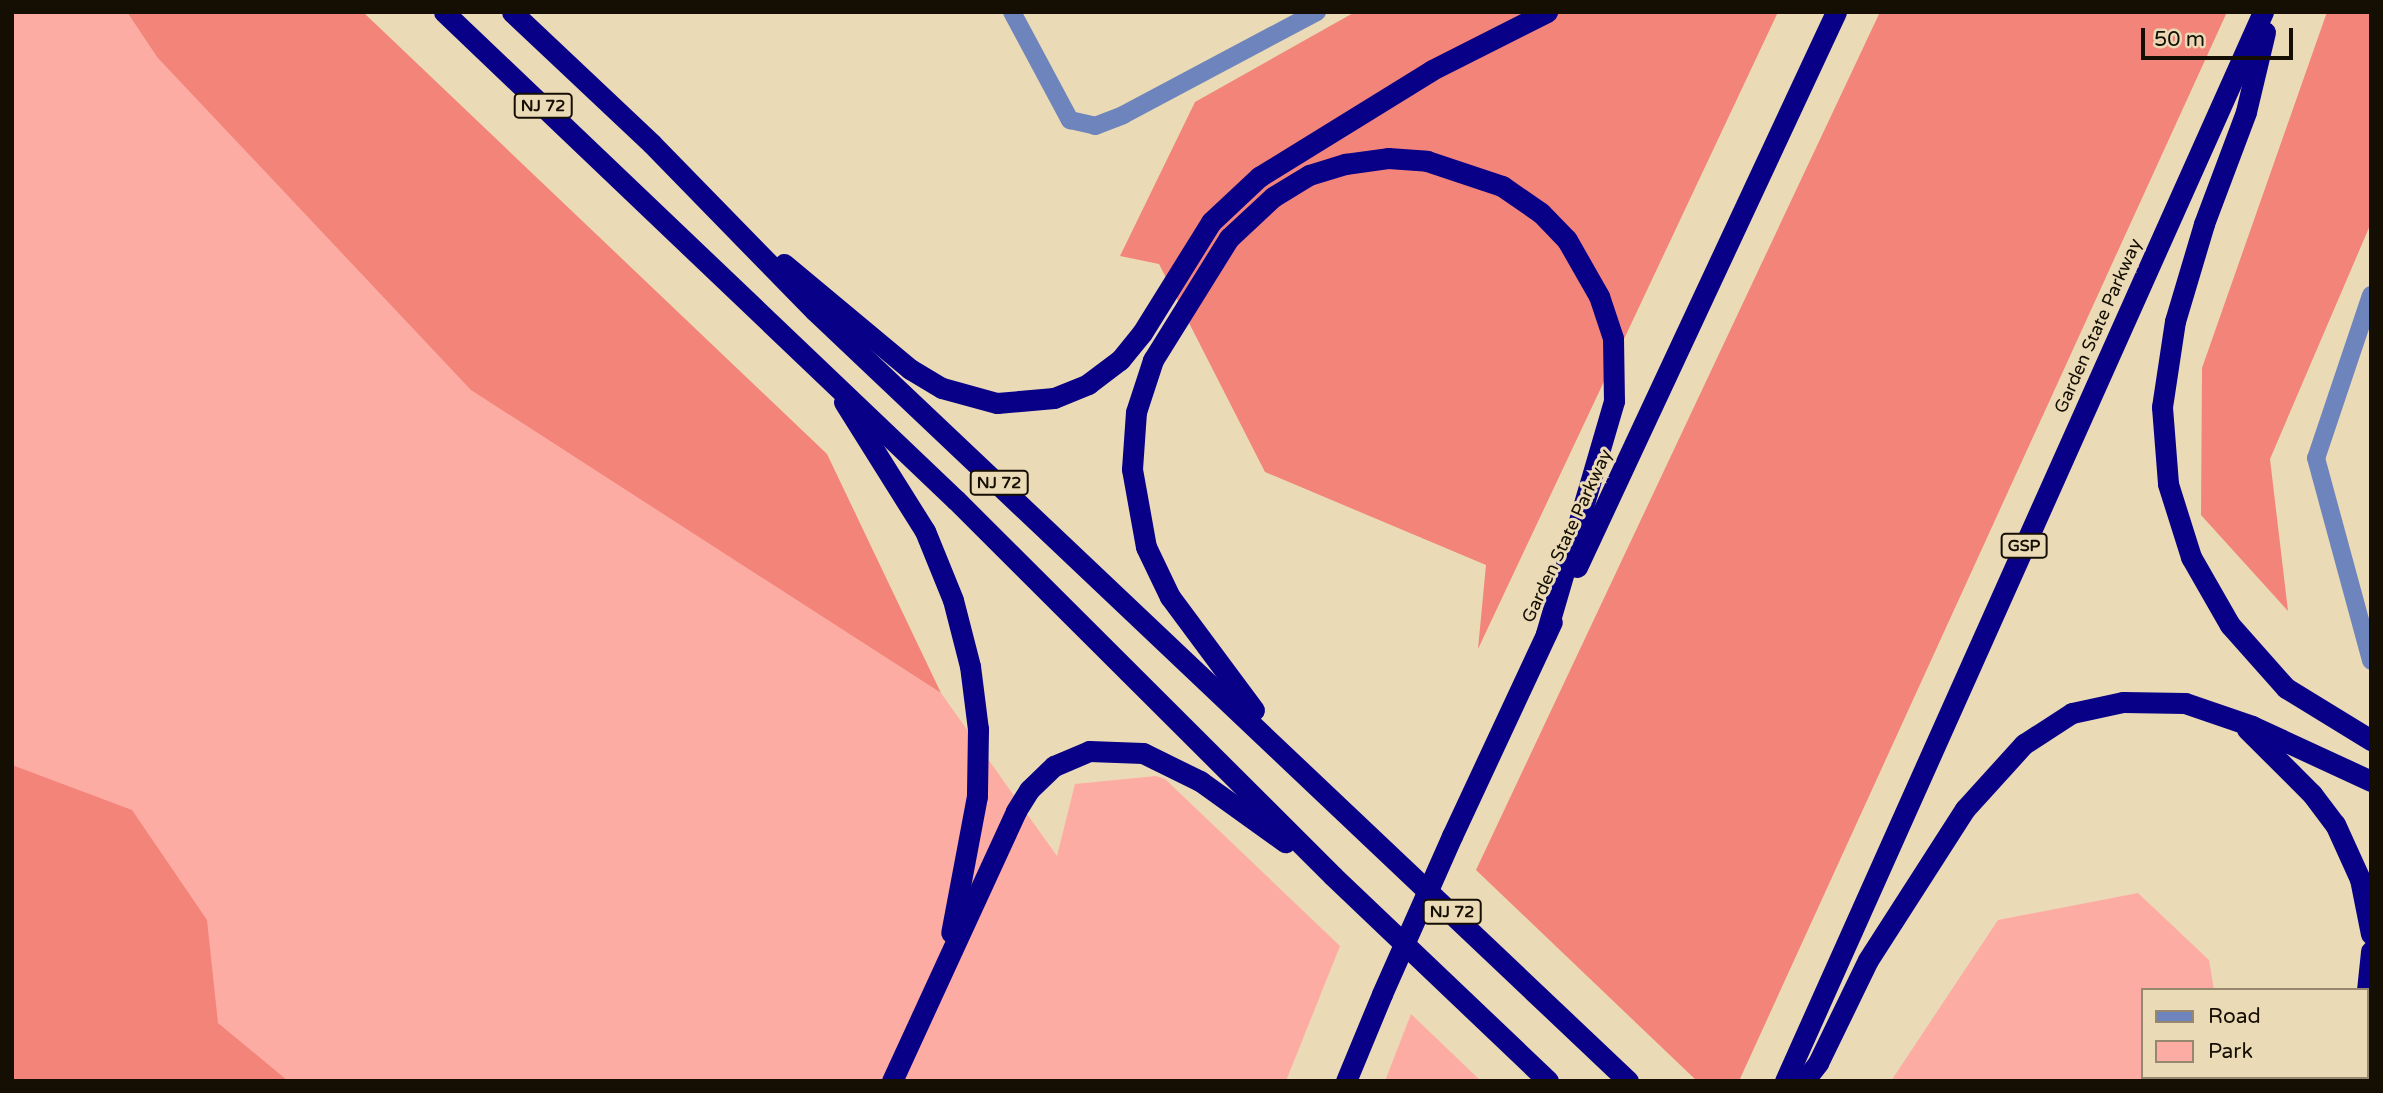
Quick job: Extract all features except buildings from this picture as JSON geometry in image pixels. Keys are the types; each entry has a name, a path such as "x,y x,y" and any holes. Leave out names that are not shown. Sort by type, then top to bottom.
{"highway":[{"name":"NJ 72","path":"444,12 834,384 1333,876 1548,1081"},
{"name":"NJ 72","path":"512,12 816,311 1277,744 1628,1081"},
{"path":"724,218 926,379 979,401 1017,404 1054,398 1088,384 1120,360 1142,333 1211,222 1259,177 1432,70 1548,12"},
{"name":"Garden State Parkway","path":"1346,1081 1452,836 1836,12"},
{"name":"Garden State Parkway","path":"1785,1081 2263,12"},
{"path":"2270,12 2246,111 2200,236 2175,321 2162,407 2165,459 2187,546 2230,625 2286,688 2371,740"},
{"path":"1277,744 1160,581 1140,528 1132,449 1146,378 1203,274 1242,222 1309,175 1388,158 1427,160 1467,170 1502,186 1541,214 1567,240 1590,274 1613,338 1615,391 1546,634"},
{"path":"834,384 866,444 925,531 949,589 970,666 978,729 977,796 968,863 943,962"},
{"path":"1804,1081 1818,1063 1868,960 1981,788 2024,744 2072,713 2123,702 2185,703 2237,720 2371,781"},
{"path":"2237,720 2312,793 2335,824 2360,879 2371,934"},
{"path":"892,1081 943,962 1029,790 1054,766 1089,751 1129,749 1171,764 1333,876"},
{"path":"2367,988 2371,951"}],"lane":[{"path":"1012,12 1070,120 1095,126 1123,116 1317,12"},
{"path":"2371,295 2316,458 2371,661"}],"green space":[{"path":"12,12 127,12 157,57 861,641 941,693 1057,856 1075,784 1156,776 1165,779 1340,946 1286,1081 12,1081"},
{"path":"2138,893 2209,960 2214,988 2142,988 2142,1079 2215,1079 2214,1081 1891,1081 1998,920"},
{"path":"1411,1014 1481,1081 1385,1081"}],"shaded area":[{"path":"127,12 363,12 827,454 941,693 471,390 157,57"},
{"path":"1355,12 1778,12 1478,649 1486,565 1265,472 1159,264 1120,256 1195,102"},
{"path":"1880,12 2227,12 1739,1081 1697,1081 1476,870"},
{"path":"2327,12 2371,12 2371,223 2270,459 2288,611 2201,515 2202,368"},
{"path":"12,765 132,810 207,920 218,1023 288,1081 12,1081"}]}
